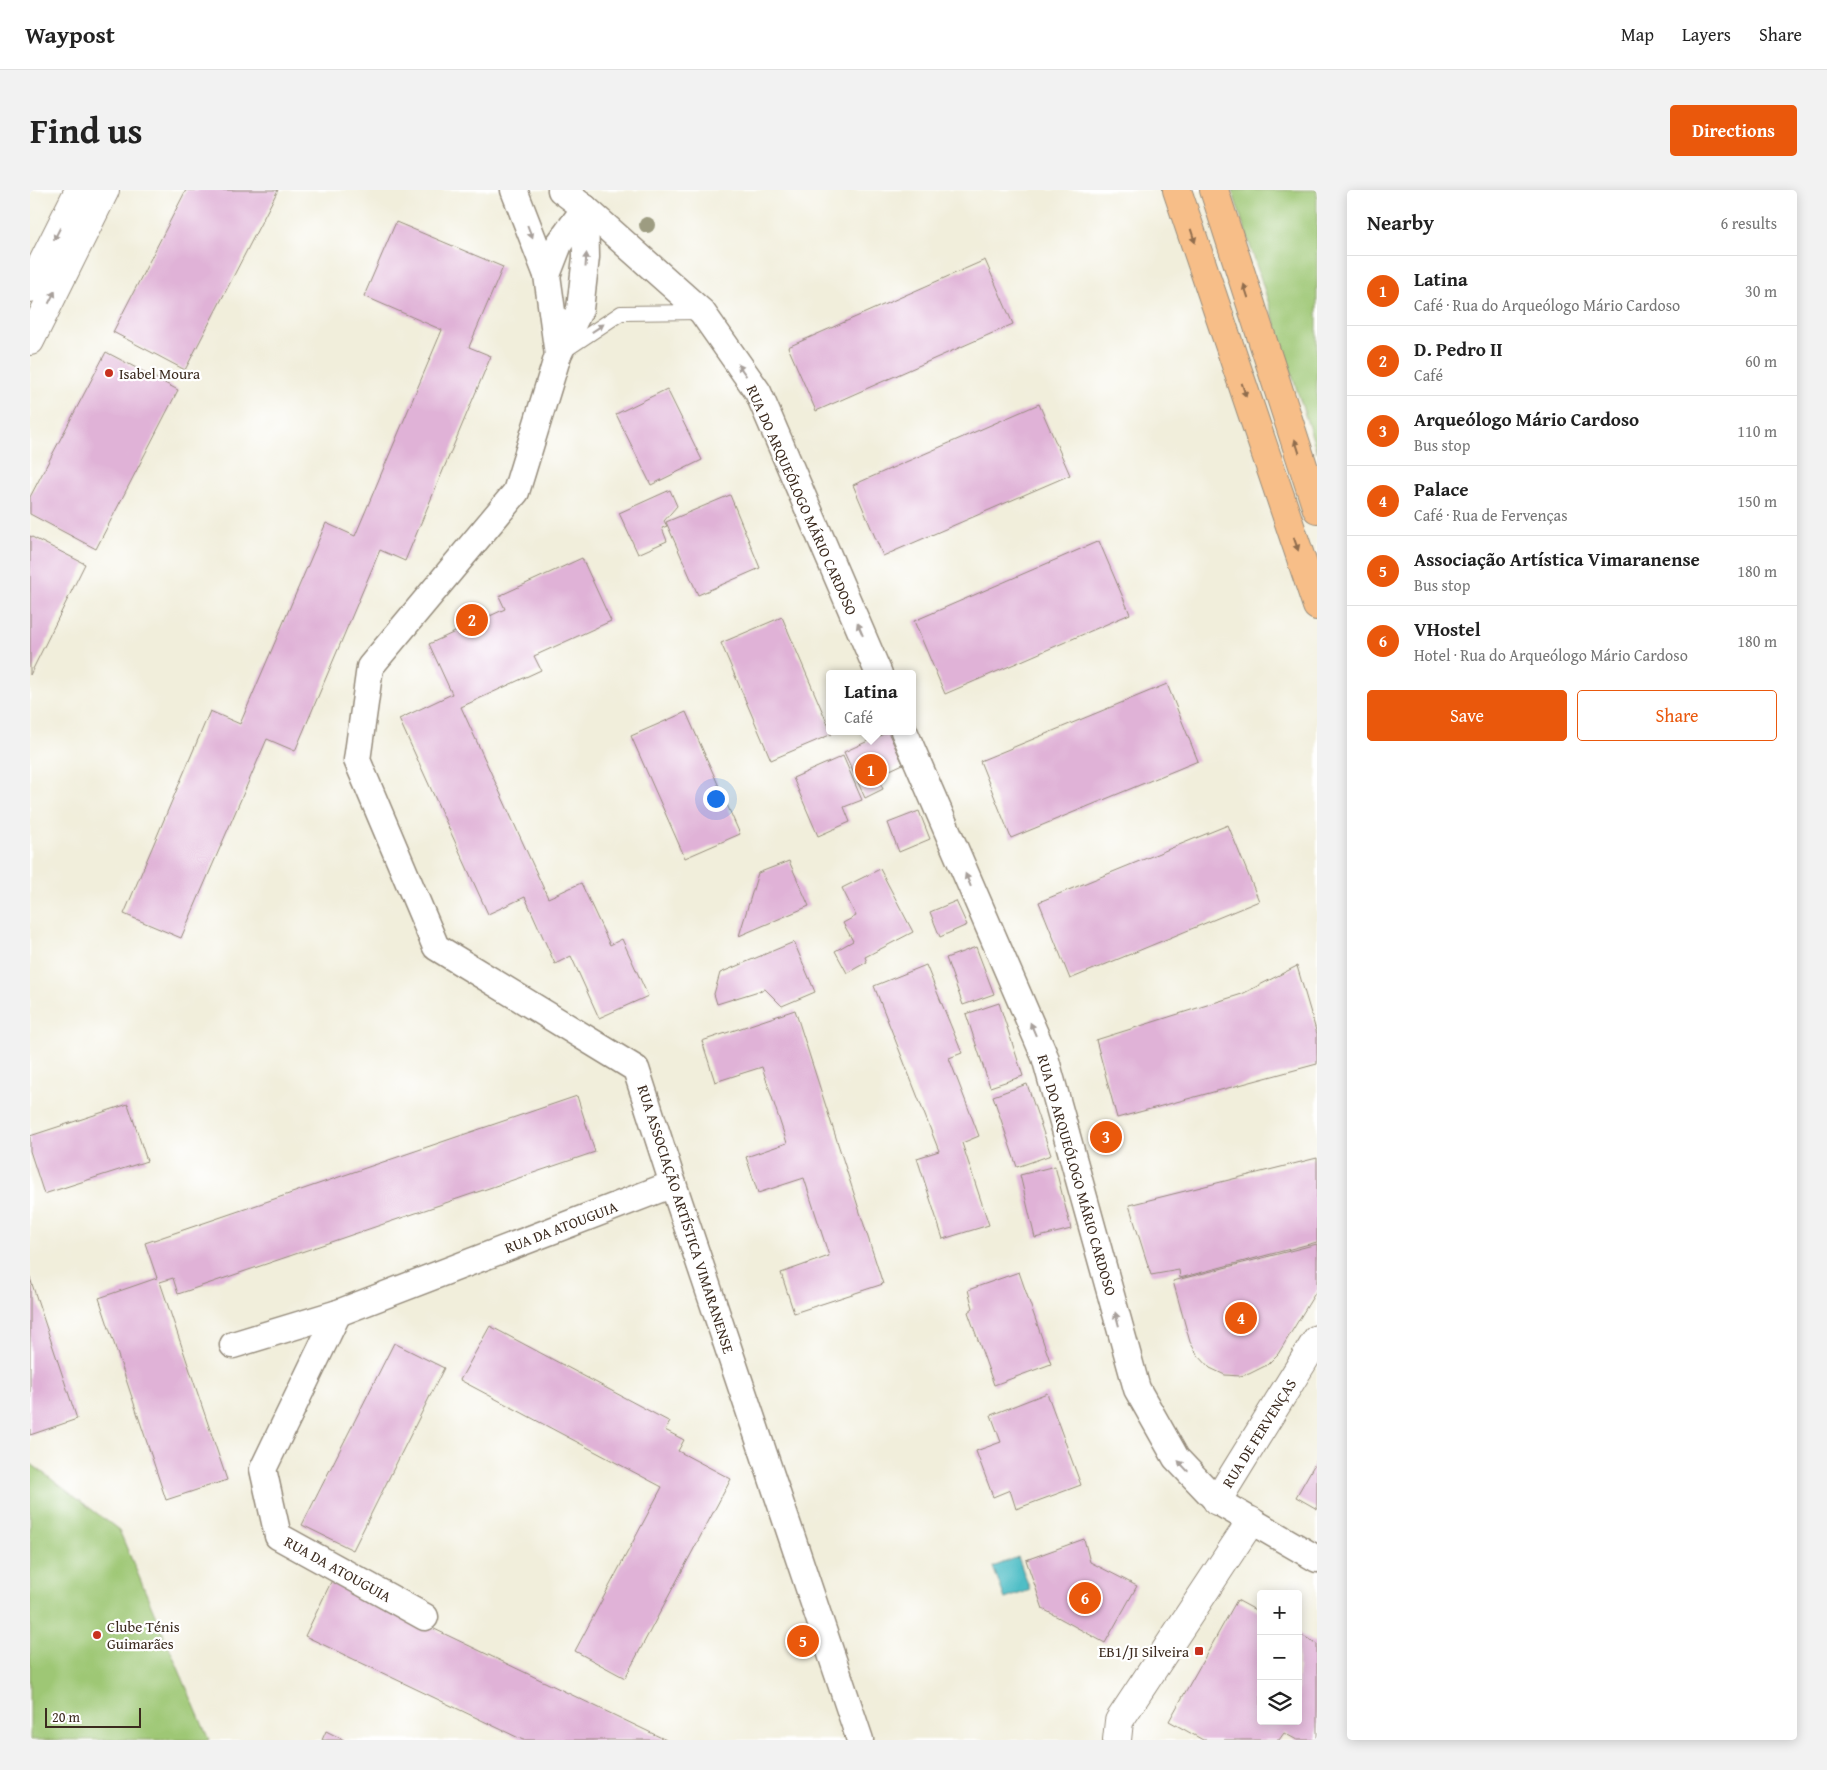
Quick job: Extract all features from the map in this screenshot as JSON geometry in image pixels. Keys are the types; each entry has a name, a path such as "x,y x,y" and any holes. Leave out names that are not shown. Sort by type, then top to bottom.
{"highway":[{"path":"1178,190 1317,606"},
{"path":"1214,190 1317,509"}],"street":[{"path":"30,288 79,190"},
{"path":"30,341 105,190"},
{"name":"RUA ASSOCIAÇÃO ARTÍSTICA VIMARANENSE","path":"514,190 546,275 558,355"},
{"name":"RUA DO ARQUEÓLOGO MÁRIO CARDOSO","path":"561,190 585,208 702,312 758,392 877,670"},
{"path":"546,275 559,244 585,208"},
{"name":"RUA ASSOCIAÇÃO ARTÍSTICA VIMARANENSE","path":"585,208 586,257 580,309 558,355 516,492 370,667 357,760 436,947 636,1069 860,1740"},
{"name":"RUA DO ARQUEÓLOGO MÁRIO CARDOSO","path":"906,735 1045,1056 1137,1389 1176,1458 1216,1501 1317,1559"},
{"name":"RUA DA ATOUGUIA","path":"232,1345 338,1313 673,1184"},
{"name":"RUA DA ATOUGUIA","path":"338,1313 264,1469 278,1536 425,1618"},
{"name":"RUA DE FERVENÇAS","path":"1216,1501 1317,1339"},
{"path":"1117,1740 1119,1721 1250,1521"}],"lane":[{"path":"558,355 621,313 702,312"}],"green space":[{"path":"1232,190 1317,190 1317,452"},
{"name":"Clube Ténis Guimarães","path":"30,1463 119,1530 209,1740 30,1740"}],"water":[{"path":"1018,1557 1030,1590 1005,1599 993,1567"}],"building":[{"path":"186,190 278,190 185,370 113,332"},
{"path":"396,222 503,267 469,347 491,356 405,561 380,550 295,751 267,739 181,938 124,914 210,711 240,724 326,523 355,536 442,330 364,296"},
{"path":"985,260 1013,324 816,411 788,347"},
{"path":"106,352 178,390 96,549 30,514 30,497"},
{"path":"667,389 702,460 651,485 616,414"},
{"path":"1039,404 1070,475 883,556 853,485"},
{"path":"670,490 677,506 664,521 667,526 662,528 667,541 638,554 619,513"},
{"path":"730,495 760,568 698,595 666,522"},
{"path":"30,536 85,564 30,675"},
{"path":"1099,541 1130,614 945,694 914,621"},
{"path":"582,558 611,621 534,656 541,670 461,707 548,898 581,883 610,945 622,939 648,996 599,1018 571,956 555,964 525,897 488,914 399,719 452,694 429,644 505,609 499,596"},
{"path":"782,617 826,720 826,735 830,735 771,760 721,643"},
{"path":"1167,684 1198,761 1011,838 980,761"},
{"path":"686,712 740,834 685,858 631,736"},
{"path":"881,735 889,735 903,764 877,776 883,789 865,798 844,752"},
{"path":"843,756 862,800 844,807 850,822 818,836 793,778"},
{"path":"919,811 930,839 899,852 888,823"},
{"path":"1228,825 1259,901 1070,979 1039,902"},
{"path":"789,861 809,906 739,936 758,873"},
{"path":"880,869 913,932 865,957 867,962 847,973 835,951 853,941 843,923 856,916 842,888"},
{"path":"956,901 967,925 940,937 930,912"},
{"path":"794,942 815,992 782,1006 765,989 717,1004 714,994 720,973"},
{"path":"976,947 994,994 963,1005 946,958"},
{"path":"926,965 962,1053 949,1058 979,1136 962,1143 989,1225 943,1239 917,1158 939,1151 874,986"},
{"path":"1297,966 1317,1034 1317,1064 1117,1118 1096,1040 1242,994"},
{"path":"999,1003 1023,1076 990,1087 966,1014"},
{"path":"795,1010 883,1284 794,1313 781,1273 829,1256 804,1178 758,1193 746,1157 787,1143 762,1067 715,1082 702,1041"},
{"path":"1027,1084 1051,1155 1017,1167 993,1096"},
{"path":"577,1096 595,1152 178,1294 173,1278 160,1282 227,1480 166,1500 99,1298 157,1278 145,1243"},
{"path":"128,1104 147,1161 44,1194 30,1151 30,1136"},
{"path":"1317,1158 1317,1242 1180,1278 1179,1270 1151,1275 1129,1205"},
{"path":"1055,1166 1071,1229 1035,1238 1020,1175"},
{"path":"1317,1244 1317,1290 1278,1354 1267,1365 1249,1374 1240,1376 1225,1375 1210,1368 1197,1354 1190,1342 1173,1281"},
{"path":"1019,1272 1051,1364 994,1385 968,1312 973,1308 968,1290"},
{"path":"30,1278 77,1419 30,1435"},
{"path":"490,1326 670,1422 665,1430 684,1440 678,1451 731,1479 625,1678 575,1651 662,1487 460,1380"},
{"path":"394,1343 444,1368 353,1550 302,1525"},
{"path":"1047,1393 1081,1485 1016,1509 1010,1490 993,1497 976,1451 1001,1442 991,1415"},
{"path":"1317,1460 1317,1509 1296,1497"},
{"path":"1084,1539 1090,1562 1137,1586 1105,1643 1043,1609 1026,1560"},
{"path":"332,1580 666,1740 523,1740 305,1636"},
{"path":"1237,1600 1257,1611 1257,1725 1302,1725 1302,1635 1317,1644 1317,1740 1297,1740 1284,1733 1279,1740 1203,1740 1169,1721"},
{"path":"326,1731 344,1740 322,1740"}],"place":[{"name":"Isabel Moura","path":"109,373"},
{"name":"D. Pedro II","path":"472,620"},
{"name":"Latina","path":"871,770"},
{"name":"Arqueólogo Mário Cardoso","path":"1106,1137"},
{"name":"Palace","path":"1241,1318"},
{"name":"VHostel","path":"1085,1598"},
{"name":"Clube Ténis Guimarães","path":"97,1635"},
{"name":"Associação Artística Vimaranense","path":"803,1641"},
{"name":"EB1/JI Silveira","path":"1199,1651"}]}
